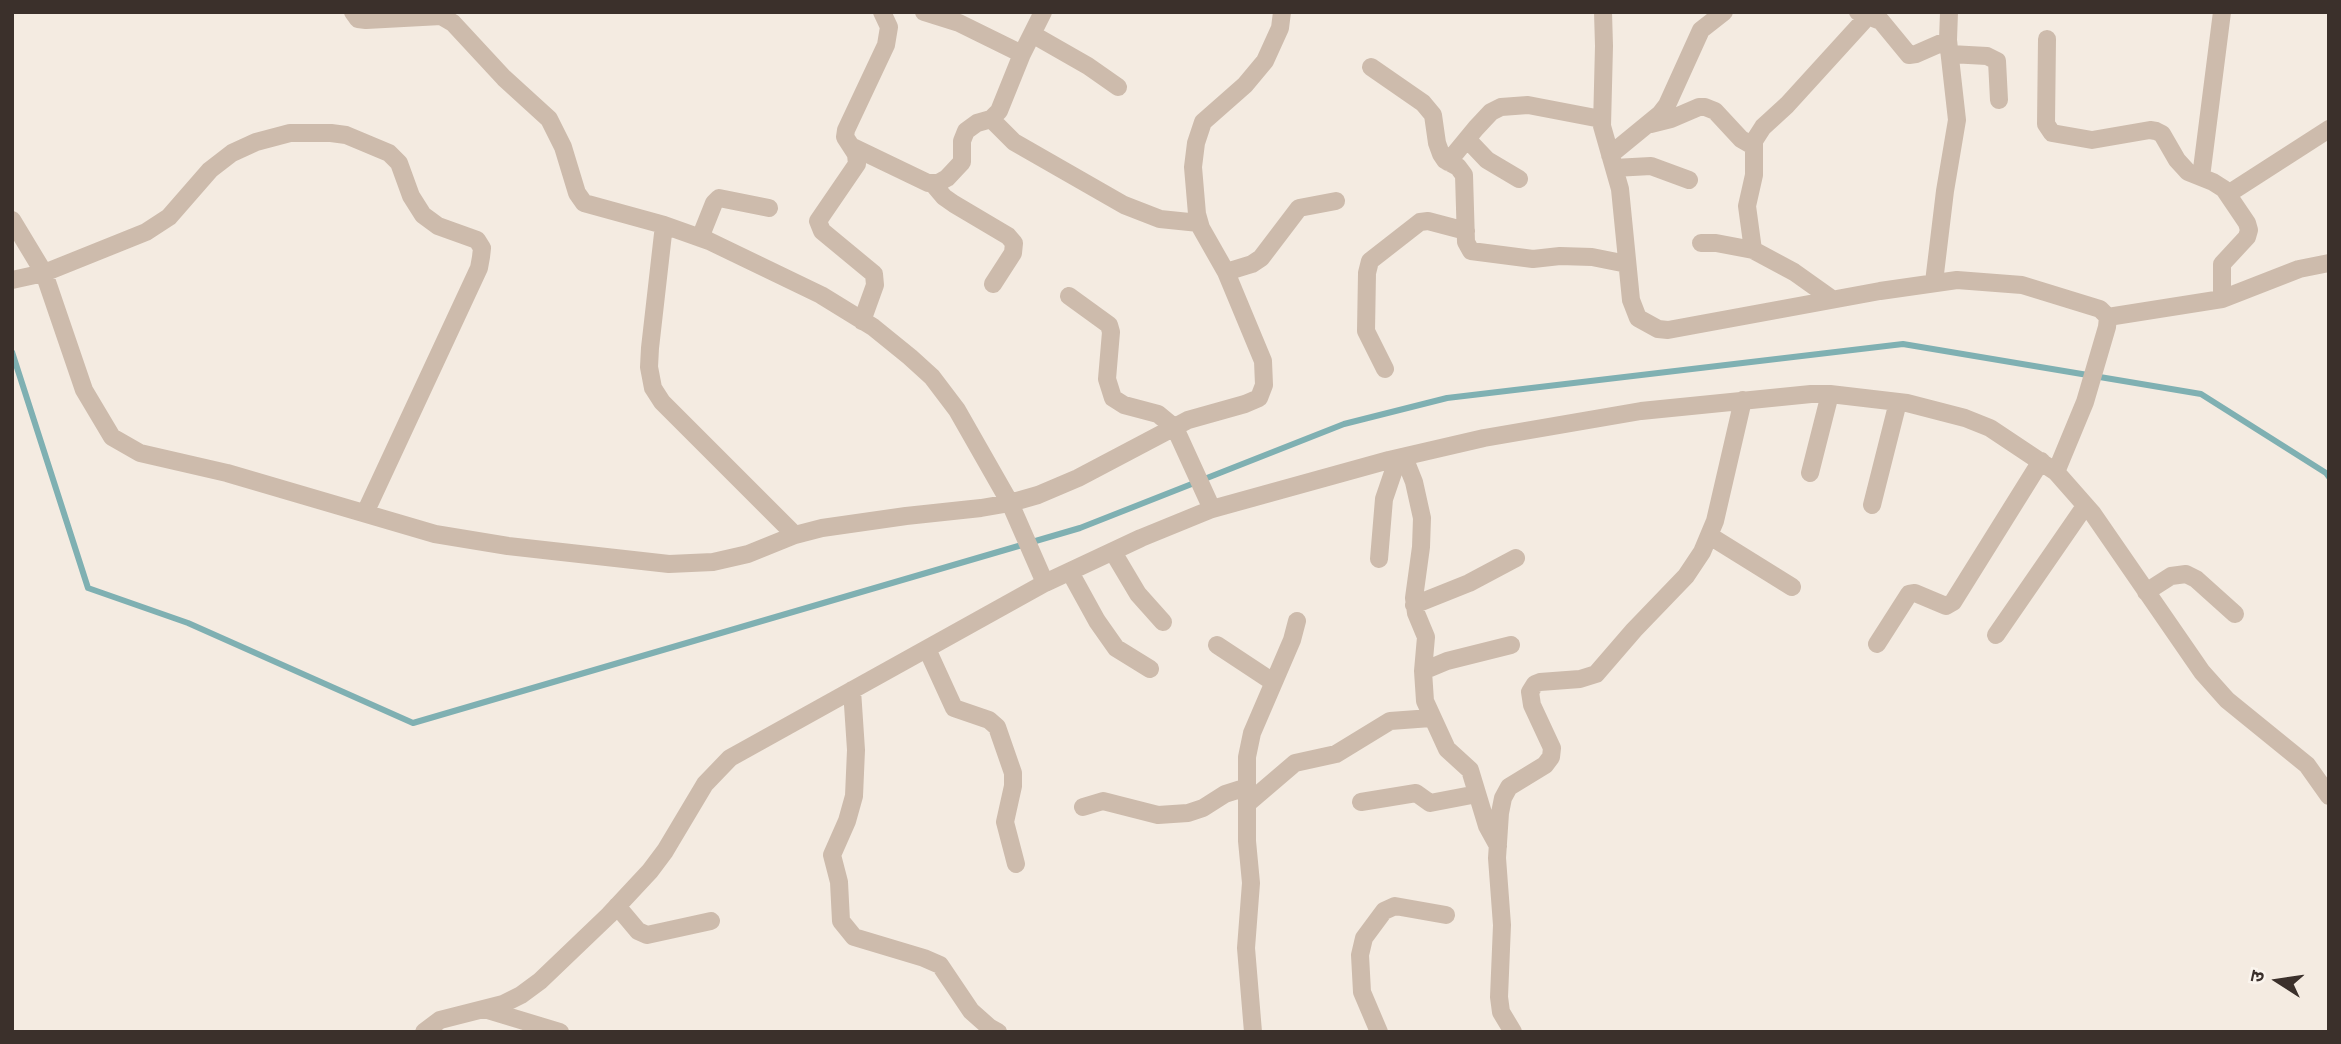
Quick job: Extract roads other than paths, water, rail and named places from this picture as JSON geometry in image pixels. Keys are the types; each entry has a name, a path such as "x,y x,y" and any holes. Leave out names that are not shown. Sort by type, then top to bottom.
{"street":[{"path":"353,12 358,19 366,20 441,16 453,23 504,78 549,119 564,147 577,194 584,203 700,238 821,295 862,321 910,357 933,377 946,393 1012,510 1043,578"},
{"path":"862,321 875,285 874,274 822,231 818,221 856,164 856,154 845,136 888,37 889,27 881,12"},
{"path":"924,12 959,23 1022,54"},
{"path":"933,184 947,178 961,165 961,141 966,131 977,123 991,119 999,111 1022,54 1043,12"},
{"path":"12,220 44,273 84,390 112,437 140,453 227,473 447,536 508,546 669,564 713,562 748,554 795,535 822,528 906,516 1012,510 1203,414 1254,401 1262,393 1265,373 1263,361 1226,272 1199,223 1196,214 1194,167 1203,122 1228,101 1265,61 1280,28 1282,12"},
{"path":"1603,12 1601,119 1620,189 1633,309 1639,318 1658,329 1668,330 1934,282 1977,280 2021,285 2100,309 2107,322 2085,402 2056,472"},
{"path":"1612,161 1667,105 1701,30 1705,24 1724,12"},
{"path":"1934,282 1945,191 1958,120 1949,47 1950,12"},
{"path":"2201,177 2222,12"},
{"path":"1753,250 1747,206 1754,175 1754,141 1763,127 1787,105 1863,14 1887,26 1909,55 1949,47 1997,61 1999,100"},
{"path":"1032,34 1088,66 1118,87"},
{"path":"2047,39 2046,124 2052,133 2092,140 2156,131 2162,134 2182,167 2220,185 2228,194 2249,230 2243,243 2221,264 2222,299"},
{"path":"1371,67 1430,109 1435,120 1441,154 1464,175 1467,247 1475,252 1533,260 1560,256 1592,257 1627,264"},
{"path":"1448,162 1491,112 1512,105 1541,107 1601,119"},
{"path":"1651,124 1671,120 1699,107 1705,107 1715,111 1735,134 1754,146"},
{"path":"991,119 1014,142 1124,205 1160,219 1199,223"},
{"path":"2228,194 2329,129"},
{"path":"19,279 44,273 146,232 169,217 210,170 232,153 256,142 290,133 331,132 346,135 389,153 400,163 411,196 423,215 438,226 477,240 482,248 479,268 365,513"},
{"path":"1467,139 1487,160 1519,180"},
{"path":"851,146 933,184 954,204 1012,239 1013,253 993,284"},
{"path":"1612,161 1651,166 1689,180"},
{"path":"700,238 714,203 719,198 769,208"},
{"path":"1226,272 1252,264 1261,258 1299,208 1336,201"},
{"path":"1385,369 1366,331 1367,272 1370,261 1420,222 1428,221 1466,230"},
{"path":"664,225 650,348 649,367 653,388 662,402 795,535"},
{"path":"1700,243 1753,250 1794,272 1832,299"},
{"path":"2107,322 2222,299 2300,269 2326,268"},
{"path":"1069,296 1109,325 1111,332 1107,379 1113,398 1124,405 1158,414 1175,428 1212,509"},
{"path":"1810,473 1830,394"},
{"path":"424,1032 440,1020 503,1004 540,981 650,871 705,784 730,758 927,649 1043,578 1070,572 1141,538 1212,509 1484,438 1641,411 1830,394 1898,402 1965,418 1990,428 2056,472 2085,506 2202,672 2227,700 2307,765 2329,796"},
{"path":"1513,1032 1501,1012 1499,996 1502,925 1498,846 1500,813 1509,787 1545,765 1551,757 1552,748 1530,696 1532,687 1540,682 1580,680 1596,674 1686,576 1710,536 1743,400"},
{"path":"1872,505 1898,402"},
{"path":"1379,559 1384,499 1401,458"},
{"path":"1401,458 1420,501 1423,527 1414,605 1426,637 1424,701 1447,749 1469,770 1488,826 1498,846"},
{"path":"1877,644 1909,594 1915,593 1946,606 1953,602 2041,461"},
{"path":"1996,635 2085,506"},
{"path":"1710,536 1792,587"},
{"path":"1113,552 1138,594 1163,622"},
{"path":"1414,605 1469,583 1516,558"},
{"path":"1070,572 1097,621 1116,648 1150,669"},
{"path":"2146,592 2171,576 2186,574 2196,579 2235,614"},
{"path":"1253,1032 1246,948 1251,883 1247,757 1252,733 1292,640 1297,621"},
{"path":"1423,671 1511,645"},
{"path":"1217,646 1273,682"},
{"path":"927,649 954,708 989,720 997,727 1013,773 1005,822 1016,864"},
{"path":"852,690 856,750 854,796 832,858 839,882 841,921 853,937 940,965 971,1011 998,1032"},
{"path":"1083,807 1102,801 1158,815 1188,813 1203,808 1225,794 1247,795 1296,762 1336,754 1390,721 1431,718"},
{"path":"1361,802 1416,793 1430,803 1477,794"},
{"path":"617,906 638,931 647,935 710,922"},
{"path":"1379,1032 1362,992 1360,955 1364,938 1384,911 1395,906 1446,915"},
{"path":"484,1009 561,1032"}],"waterway":[{"path":"12,352 88,588 188,623 413,723 1080,528 1344,424 1447,398 1903,344 2201,394 2329,477"}]}
